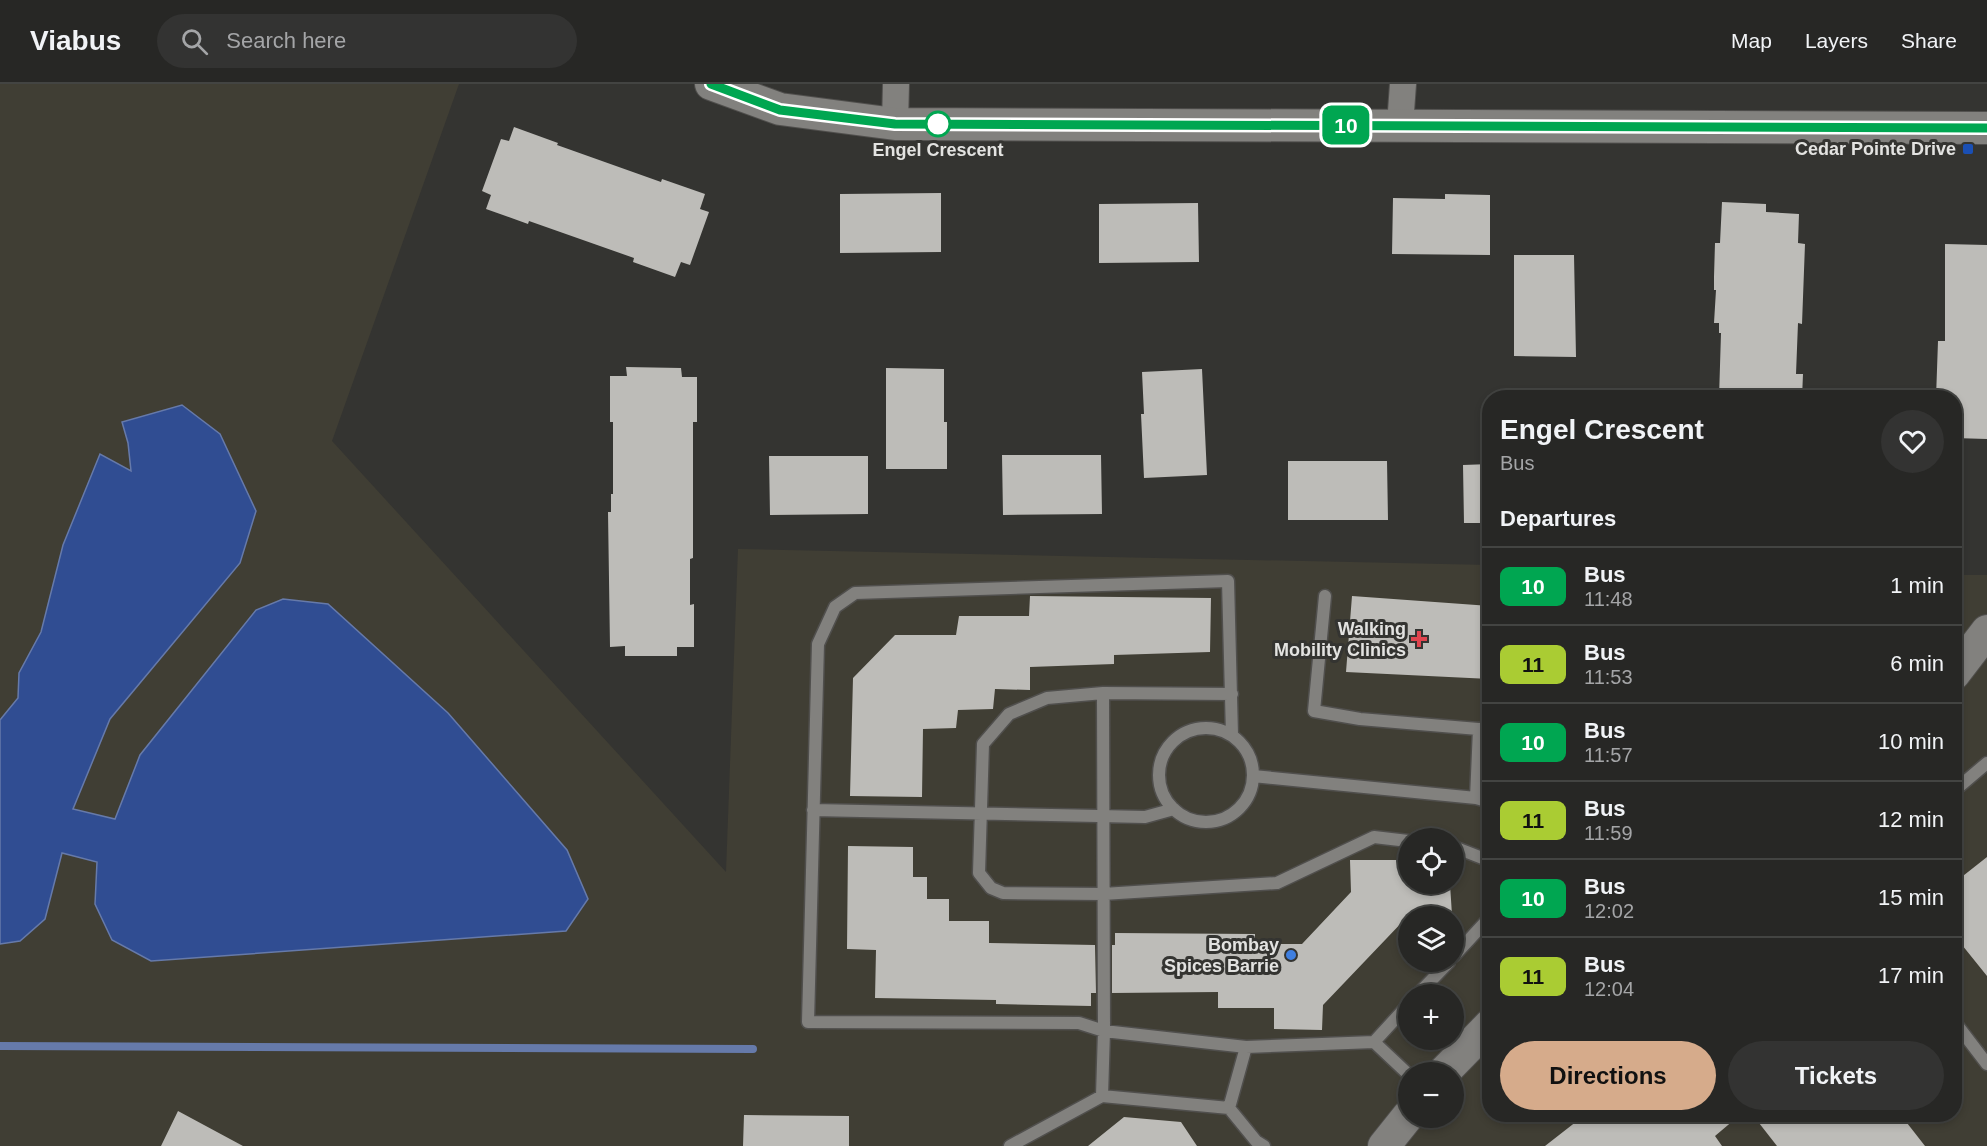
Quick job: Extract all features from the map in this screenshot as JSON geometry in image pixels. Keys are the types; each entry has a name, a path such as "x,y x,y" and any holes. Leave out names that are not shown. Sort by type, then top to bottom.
{"street":[{"path":"711,84 780,110 895,124 1987,128"},
{"path":"895,124 896,84"},
{"path":"1400,125 1403,84"},
{"path":"1962,663 1987,630"},
{"path":"1454,1062 1482,1033"},
{"path":"1384,1146 1398,1128"}],"lane":[{"path":"1232,735 1228,581 855,593 835,607 818,644 808,1022 1079,1023 1104,1031 1246,1047 1374,1042 1398,1016"},
{"path":"1325,596 1314,711 1360,719 1482,730"},
{"path":"1102,1096 1104,1031 1103,693"},
{"path":"1232,694 1103,693 1047,698 1009,714 983,744 979,873 991,888 1003,893 1103,894 1277,884 1374,837 1398,840"},
{"path":"1202,728 1218,729 1232,735 1244,747 1251,760 1253,776 1250,791 1243,804 1231,815 1202,822 1187,818 1174,809 1164,797 1159,783 1159,767 1164,752 1174,740 1187,731 1202,728"},
{"path":"1476,798 1482,747"},
{"path":"1962,784 1987,763"},
{"path":"1253,776 1482,800"},
{"path":"813,810 1145,817 1174,809"},
{"path":"1464,851 1482,858"},
{"path":"1464,945 1482,926"},
{"path":"1428,984 1439,972"},
{"path":"1962,1032 1987,1064"},
{"path":"1374,1042 1398,1065"},
{"path":"1229,1108 1246,1047"},
{"path":"1010,1146 1102,1096 1229,1108 1256,1144"}],"shaded area":[{"path":"0,84 459,84 332,441 726,872 738,549 1482,565 1482,1122 1962,1122 1962,575 1987,575 1987,1146 0,1146"}],"water":[{"path":"182,405 220,434 256,511 240,563 110,719 73,809 115,819 140,755 256,610 283,599 328,604 448,713 567,850 588,899 566,931 151,961 112,940 95,904 97,862 62,853 45,919 20,941 0,944 0,720 18,698 19,673 41,632 63,545 100,454 131,471 128,443 122,422"}],"building":[{"path":"514,127 661,182 662,179 705,194 700,209 709,212 690,265 681,262 675,277 633,262 634,258 529,221 528,224 486,209 491,195 482,191 501,139 509,141"},
{"path":"941,193 941,252 840,253 840,194"},
{"path":"1445,194 1490,195 1490,255 1392,254 1393,198 1445,199"},
{"path":"1722,202 1766,204 1766,212 1799,214 1798,243 1805,244 1802,324 1798,323 1796,374 1803,374 1802,390 1719,390 1721,333 1719,333 1719,323 1714,323 1716,290 1714,290 1714,277 1715,243 1720,243"},
{"path":"1198,203 1199,262 1099,263 1099,204"},
{"path":"1945,244 1987,245 1987,439 1962,438 1962,390 1936,390 1938,341 1945,341"},
{"path":"1514,255 1574,255 1576,357 1514,356"},
{"path":"626,367 681,368 682,377 697,377 697,422 693,422 693,558 690,559 690,605 694,604 694,647 677,647 677,656 625,656 625,646 610,647 608,512 611,512 611,494 613,494 613,422 610,422 610,376 627,376"},
{"path":"886,368 944,369 947,469 886,469"},
{"path":"1202,369 1207,475 1144,478 1142,372"},
{"path":"1002,455 1101,455 1102,514 1003,515"},
{"path":"769,456 868,456 868,514 770,515"},
{"path":"1288,461 1387,461 1388,520 1288,520"},
{"path":"1482,464 1482,523 1464,523 1463,465"},
{"path":"1030,596 1211,598 1210,652 1114,655 1114,664 1030,667 1030,690 995,689 993,709 958,710 956,728 923,729 922,797 850,796 853,678 895,635 956,635 959,616 1029,616"},
{"name":"Walking Mobility Clinics","path":"1352,596 1482,605 1482,679 1346,672"},
{"path":"848,846 913,847 913,877 927,877 927,899 949,899 949,921 989,921 989,943 1095,945 1096,993 1091,993 1091,1006 996,1004 996,1000 875,998 876,950 847,949"},
{"path":"1987,857 1987,976 1962,945 1962,877"},
{"path":"1350,860 1398,860 1398,894 1451,894 1451,906 1398,906 1398,926 1323,1005 1322,1030 1274,1029 1274,1008 1218,1008 1218,992 1112,993 1112,945 1115,945 1115,933 1255,934 1255,944 1302,944 1351,892"},
{"path":"178,1111 243,1146 161,1146"},
{"path":"744,1115 849,1116 849,1146 743,1146"},
{"path":"1124,1117 1181,1122 1197,1146 1088,1146"},
{"path":"1576,1122 1732,1122 1715,1136 1722,1146 1545,1146"},
{"path":"1758,1122 1906,1122 1925,1146 1777,1146"}],"waterway":[{"path":"0,1046 753,1049"}],"bus line":[{"name":"10","path":"711,84 780,110 895,124 1987,128"}],"place":[{"name":"Engel Crescent","path":"938,124"},
{"name":"Cedar Pointe Drive","path":"1968,149"},
{"name":"Walking Mobility Clinics","path":"1419,639"},
{"name":"Bombay Spices Barrie","path":"1291,955"}]}
